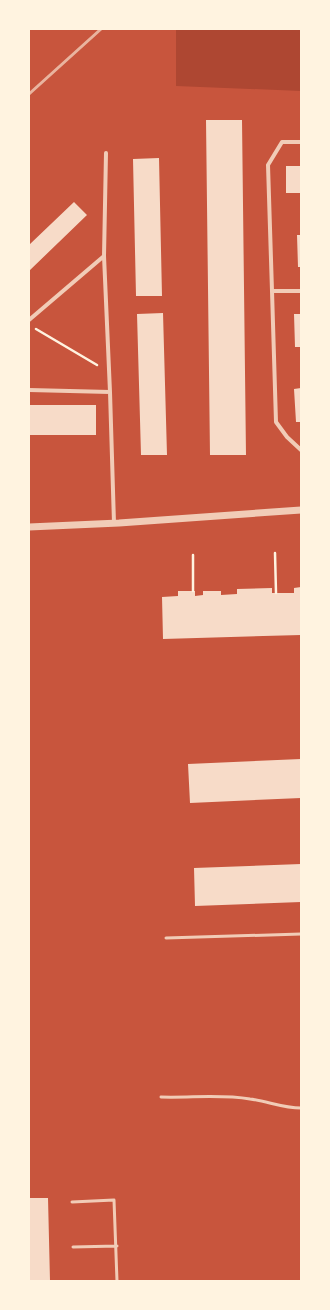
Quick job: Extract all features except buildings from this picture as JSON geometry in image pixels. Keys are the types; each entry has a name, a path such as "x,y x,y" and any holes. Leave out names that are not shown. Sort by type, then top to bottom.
{"street":[{"path":"301,142 282,142 268,165 276,422 287,437 301,450"},
{"path":"106,153 104,256 110,373 114,524"},
{"path":"29,320 104,256"},
{"path":"272,291 301,291"},
{"path":"29,390 110,392"},
{"path":"29,527 114,524 301,510"}],"lane":[{"path":"166,938 301,934"},
{"path":"161,1097 184,1098 214,1096 250,1099 290,1108 301,1108"},
{"path":"72,1202 114,1200 117,1246 117,1281"},
{"path":"73,1247 117,1246"}],"path":[{"path":"35,328 110,373"},
{"path":"275,553 276,593"},
{"path":"193,555 194,591"}],"shaded area":[{"path":"176,29 301,29 301,91 176,86"}],"railway":[{"path":"29,94 101,29"}]}
